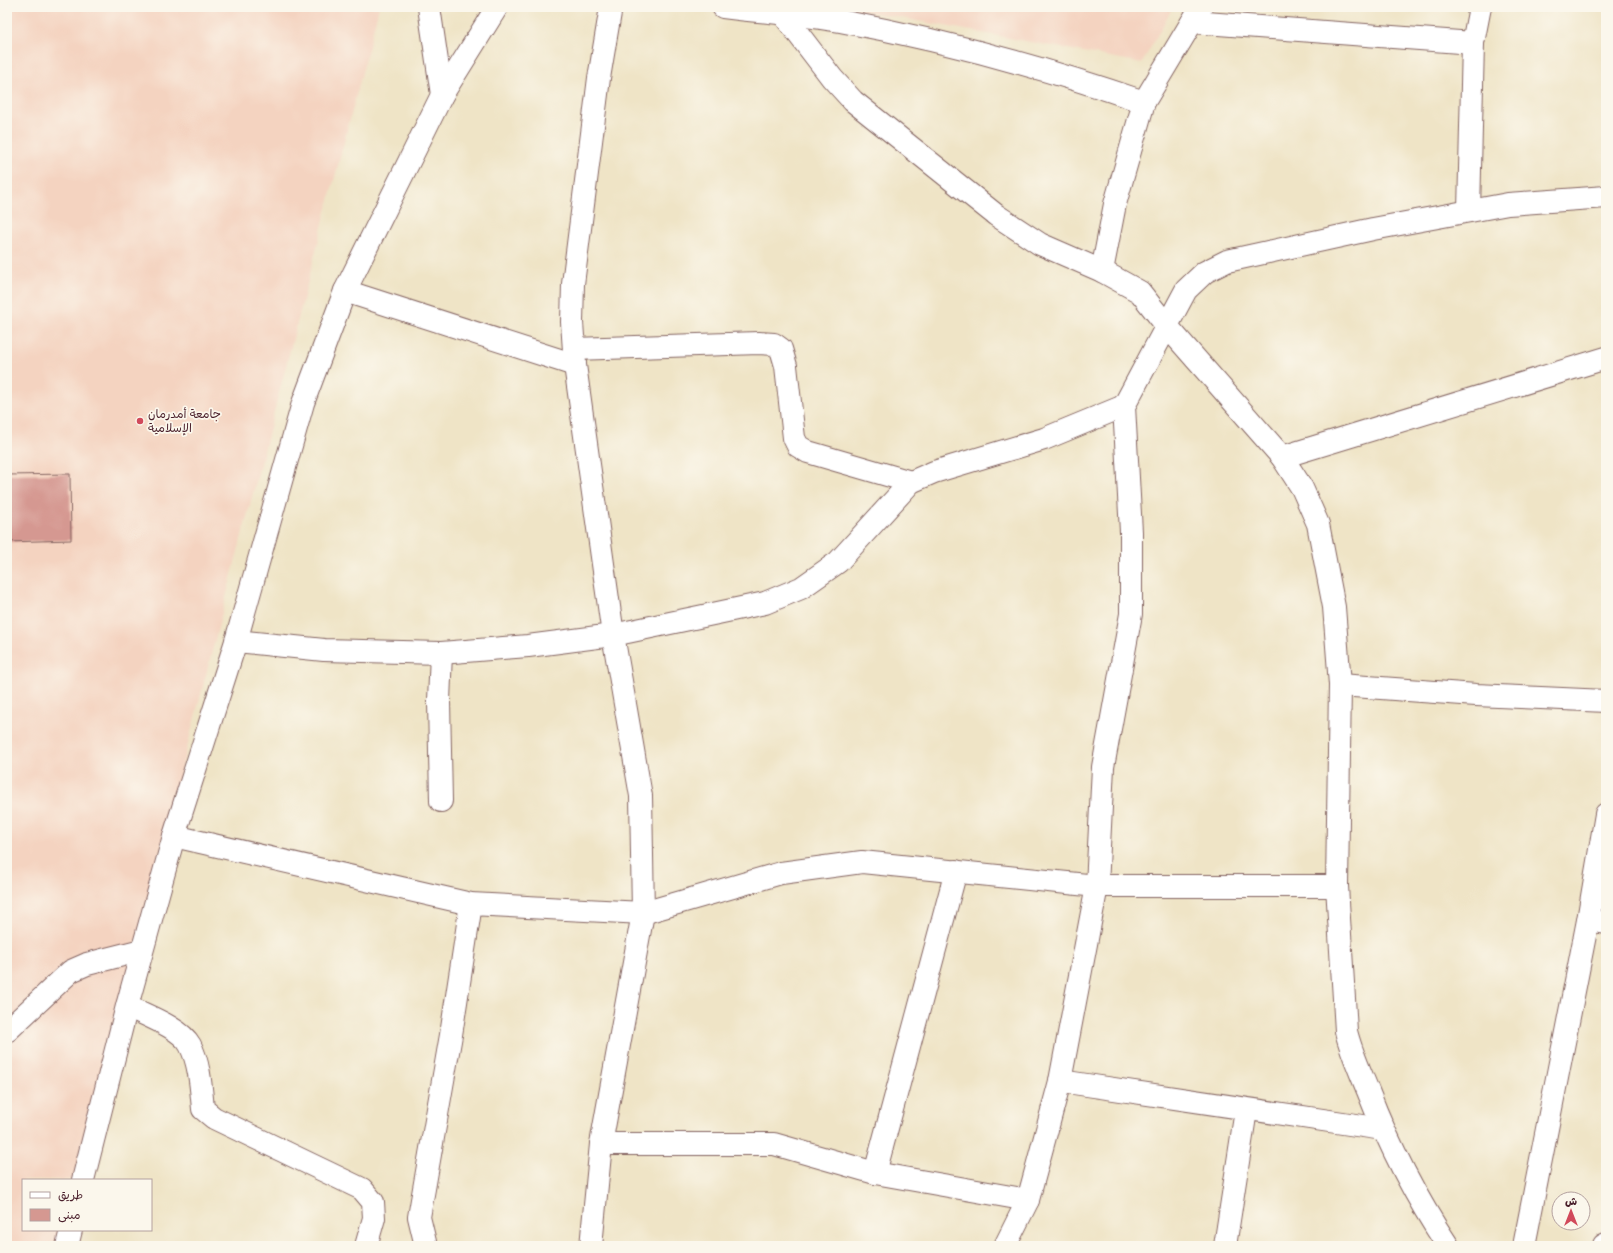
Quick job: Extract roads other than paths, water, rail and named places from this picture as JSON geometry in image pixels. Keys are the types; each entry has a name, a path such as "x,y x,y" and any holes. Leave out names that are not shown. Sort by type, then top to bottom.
{"street":[{"path":"429,7 442,95"},
{"path":"83,1179 127,1006 174,836 236,640 302,402 345,291 442,95 497,7"},
{"path":"590,1246 601,1144 643,913 641,796 613,635 575,357 572,322 573,284 598,78 611,7"},
{"path":"723,7 839,21 974,51 1088,82 1144,102"},
{"path":"1470,211 1473,43 1480,7"},
{"path":"783,14 832,78 853,101 921,157 996,215 1040,244 1102,271 1140,292 1166,325 1282,457 1302,488 1318,524 1334,607 1340,685 1337,886 1346,1031 1350,1048 1383,1129 1424,1207 1448,1246"},
{"path":"1102,271 1115,204 1144,102 1197,15 1473,43"},
{"path":"1005,1246 1028,1200 1060,1082 1098,886 1103,767 1131,614 1132,532 1124,406 1186,290 1205,272 1227,261 1373,229 1508,204 1606,197"},
{"path":"345,291 575,357 759,343 774,344 781,349 786,366 794,438 798,446 808,452 911,482"},
{"path":"1282,457 1606,358"},
{"path":"236,640 324,650 441,654 528,646 613,635 765,603 801,588 838,562 911,482 934,472 1044,439 1124,406"},
{"path":"441,654 439,701 441,801"},
{"path":"1340,685 1476,695 1606,701"},
{"path":"1524,1246 1597,922 1606,814"},
{"path":"174,836 471,904 643,913 781,873 862,862 1098,886 1337,886"},
{"path":"875,1173 956,871"},
{"path":"426,1246 419,1217 451,1035 471,904"},
{"path":"7,1031 71,971 87,964 142,950"},
{"path":"127,1006 177,1032 190,1045 198,1070 203,1109 214,1118 362,1189 373,1202 374,1218 366,1246"},
{"path":"1060,1082 1383,1129"},
{"path":"1225,1246 1246,1110"},
{"path":"601,1144 774,1144 875,1173 1028,1200"},
{"path":"66,1246 71,1231"}],"place":[{"name":"جامعة أمدرمان الإسلامية","path":"140,421"}]}
